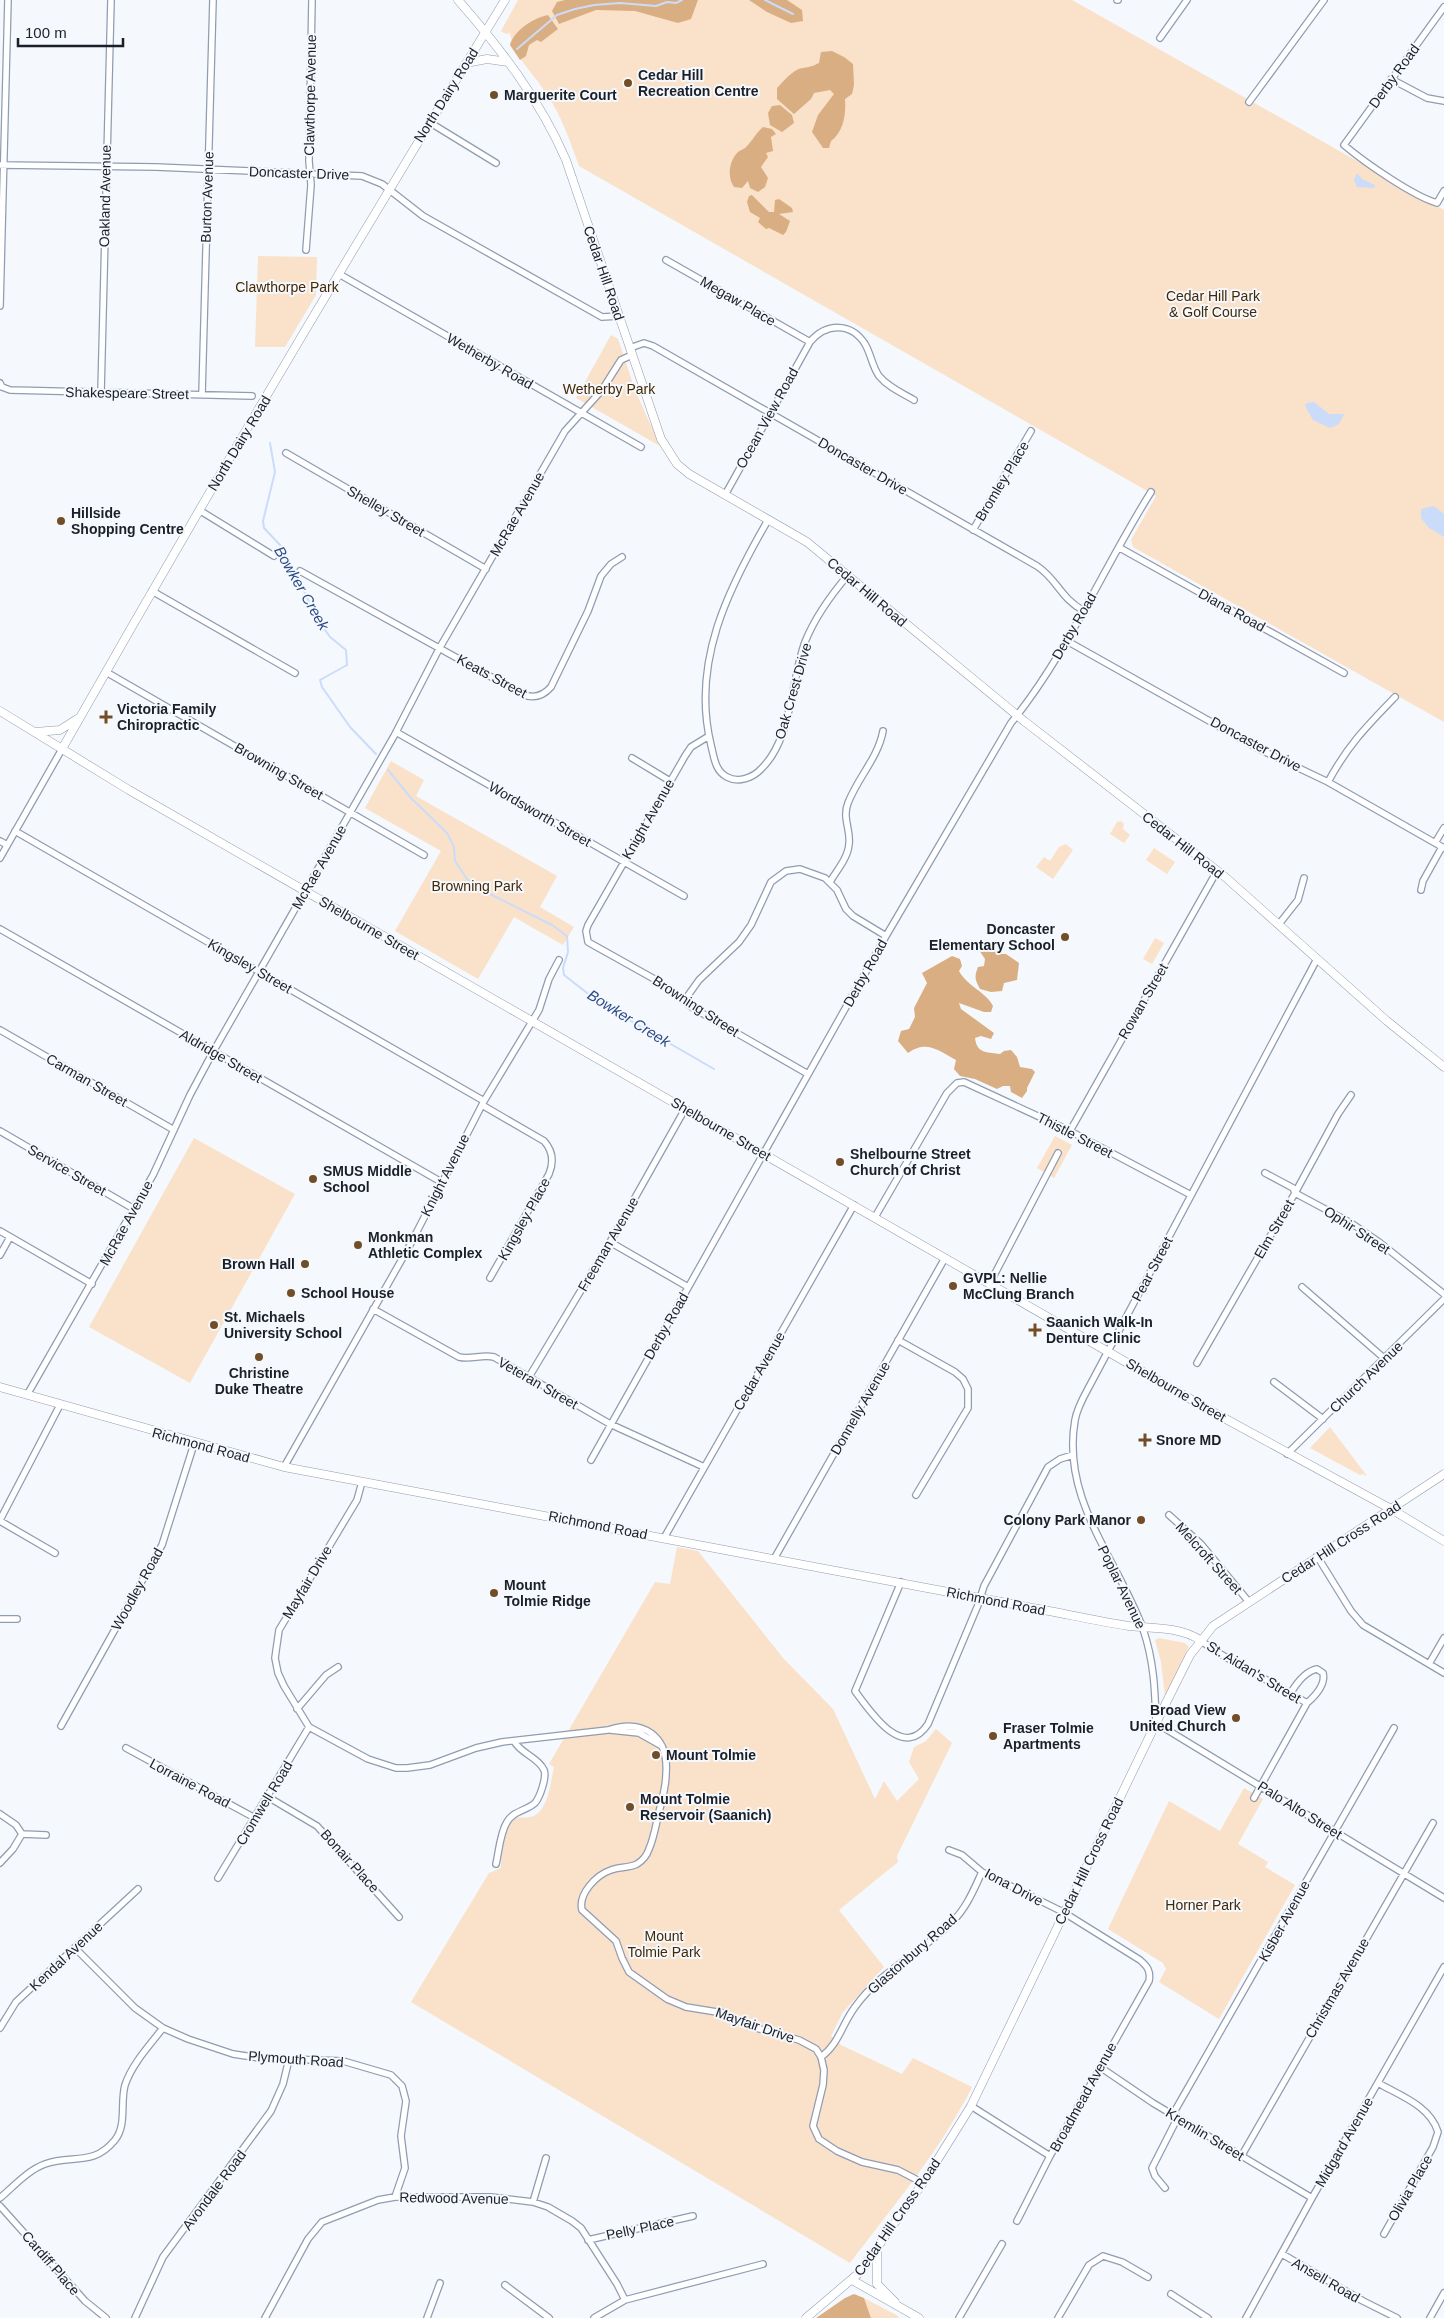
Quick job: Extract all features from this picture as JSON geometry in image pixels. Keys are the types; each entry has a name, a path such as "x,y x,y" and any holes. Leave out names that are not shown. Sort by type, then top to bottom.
{"main road":[{"name":"Cedar Hill Road","path":"458,0 508,62 540,107 564,154 666,450 677,464 689,474 807,542 1018,715 1217,871 1386,1020 1444,1067"},
{"name":"North Dairy Road","path":"62,749 199,510 429,122 505,0"},
{"path":"466,63 487,59 508,62"},
{"name":"Shelbourne Street","path":"0,712 129,790 1287,1454 1444,1541"},
{"path":"35,732 60,730 80,716"},
{"name":"Richmond Road","path":"0,1387 194,1444 284,1467 979,1598 1188,1634 1200,1640"},
{"name":"Cedar Hill Cross Road","path":"806,2318 852,2280 877,2250 923,2183 971,2106 1063,1912 1156,1723 1200,1640 1213,1626 1444,1474"},
{"path":"877,2250 877,2284 890,2295 897,2305"},
{"path":"852,2280 920,2318"}],"street":[{"path":"0,306 2,165 8,0"},
{"name":"Oakland Avenue","path":"101,392 111,0"},
{"name":"Burton Avenue","path":"202,394 213,0"},
{"name":"Clawthorpe Avenue","path":"306,250 310,174 312,0"},
{"path":"1160,38 1188,0"},
{"path":"1249,102 1324,0"},
{"name":"Derby Road","path":"1444,7 1344,145 1420,197 1437,203 1444,191"},
{"path":"1391,79 1428,98 1444,101"},
{"path":"429,122 496,163"},
{"name":"Doncaster Drive","path":"2,165 106,166 362,176 389,189 423,216 602,316 619,316"},
{"name":"Megaw Place","path":"666,260 810,342"},
{"name":"Wetherby Road","path":"339,274 641,447"},
{"path":"810,342 822,330 829,328 837,327 850,331 864,343 874,368 881,378 890,386 914,400"},
{"name":"Ocean View Road","path":"725,495 810,342"},
{"name":"Doncaster Drive","path":"631,351 641,343 648,344 771,412 1044,570 1054,580 1068,600 1084,611"},
{"name":"McRae Avenue","path":"27,1396 134,1209 164,1153 190,1094 213,1052 396,732 439,649 565,431 602,390 621,360 631,351"},
{"name":"Shakespeare Street","path":"1,385 10,390 252,396"},
{"name":"Bromley Place","path":"973,530 1031,432"},
{"name":"Shelley Street","path":"286,453 486,569"},
{"name":"Derby Road","path":"591,1460 886,936 1018,715 1067,641 1151,492"},
{"path":"199,510 274,556"},
{"name":"Oak Crest Drive","path":"768,520 732,585 716,626 707,671 706,704 709,736 716,764 720,772 727,777 743,779 754,775 762,769 775,751 781,738 805,643 826,603 848,575"},
{"name":"Diana Road","path":"1120,548 1344,673"},
{"name":"Keats Street","path":"300,571 522,694 533,697 545,693 558,676 570,644 588,611 601,576 611,564 622,558"},
{"path":"152,591 295,673"},
{"name":"Doncaster Drive","path":"1067,641 1261,750 1328,782 1443,847"},
{"name":"Browning Street","path":"106,672 424,855"},
{"path":"1328,782 1344,752 1358,734 1395,697"},
{"path":"830,882 848,850 850,840 846,820 848,803 876,755 883,731"},
{"name":"Wordsworth Street","path":"396,732 684,896"},
{"name":"Knight Avenue","path":"586,937 588,925 688,751 709,736"},
{"name":"North Dairy Road","path":"0,858 62,749"},
{"path":"632,758 670,781"},
{"path":"1435,843 1444,828"},
{"name":"Kingsley Street","path":"15,831 483,1103"},
{"path":"0,841 7,845"},
{"path":"1421,890 1423,881 1443,847"},
{"path":"684,1001 700,980 740,942 751,926 771,882 786,870 800,870 820,876 830,882 853,916 886,936"},
{"name":"Rowan Street","path":"1070,1131 1217,871"},
{"path":"1279,924 1298,900 1304,878"},
{"name":"Aldridge Street","path":"0,929 442,1183"},
{"name":"Browning Street","path":"586,937 588,942 656,980 684,1001 808,1074"},
{"name":"Pear Street","path":"1073,1455 1077,1414 1108,1351 1317,959"},
{"name":"Knight Avenue","path":"284,1467 442,1183 483,1103 539,1010 549,980 559,960"},
{"name":"Carman Street","path":"0,1030 174,1130"},
{"name":"Thistle Street","path":"875,1218 948,1094 957,1083 964,1082 1070,1131 1191,1195"},
{"name":"Elm Street","path":"1197,1363 1295,1193 1338,1114 1351,1095"},
{"name":"Kingsley Place","path":"483,1103 540,1138 547,1145 552,1160 549,1174 490,1278"},
{"name":"Freeman Avenue","path":"529,1377 610,1242 685,1109"},
{"name":"Service Street","path":"0,1131 134,1209"},
{"path":"990,1283 1058,1153"},
{"name":"Ophir Street","path":"1265,1173 1293,1188 1295,1193 1351,1223 1379,1242 1444,1294"},
{"name":"Cedar Avenue","path":"664,1538 854,1205"},
{"path":"0,1231 92,1284"},
{"path":"0,1255 10,1237"},
{"path":"610,1242 688,1288"},
{"name":"Donnelly Avenue","path":"774,1558 945,1258"},
{"path":"1302,1287 1384,1359"},
{"name":"Church Avenue","path":"1287,1454 1444,1299"},
{"name":"Veteran Street","path":"373,1309 459,1357 471,1359 490,1356 610,1424 704,1467"},
{"path":"898,1340 955,1372 963,1379 969,1394 966,1412 916,1495"},
{"path":"1274,1382 1323,1419"},
{"path":"55,1553 0,1521 60,1405"},
{"name":"Woodley Road","path":"61,1726 162,1545 194,1444"},
{"path":"900,1582 855,1691 874,1717 900,1737 910,1738 924,1730 928,1724 979,1598 1048,1467 1060,1459 1073,1455"},
{"name":"Poplar Avenue","path":"1073,1455 1079,1491 1090,1522 1142,1627 1154,1669 1156,1723"},
{"name":"Mayfair Drive","path":"362,1482 357,1500 279,1630 275,1658 278,1673 309,1727 368,1759 396,1768 430,1765 476,1748 514,1741 608,1730 622,1725 640,1727 656,1736 662,1746 666,1775 649,1849 637,1864 608,1870 597,1878 583,1896 582,1910 616,1940 624,1965 629,1972 667,1999 680,2006 723,2013 749,2026 799,2040 816,2049 821,2057"},
{"name":"Melcroft Street","path":"1169,1515 1200,1544 1249,1602"},
{"path":"1317,1556 1358,1621 1389,1642 1444,1673"},
{"path":"0,1619 17,1619"},
{"path":"1429,1664 1444,1638"},
{"name":"St. Aidan's Street","path":"1200,1640 1215,1651 1307,1703"},
{"path":"297,1709 326,1675 338,1667"},
{"path":"1254,1798 1307,1703 1317,1693 1324,1681 1321,1670 1311,1670 1298,1682 1290,1694"},
{"name":"Palo Alto Street","path":"1156,1723 1444,1898"},
{"name":"Cromwell Road","path":"218,1878 309,1727"},
{"name":"Kisber Avenue","path":"1165,2188 1155,2176 1152,2168 1176,2115 1394,1728"},
{"path":"496,1864 505,1824 511,1816 536,1802 544,1780 545,1772 538,1762 518,1749 514,1741"},
{"name":"Lorraine Road","path":"126,1748 255,1818"},
{"name":"Bonair Place","path":"268,1797 317,1826 399,1917"},
{"path":"0,1814 16,1825 22,1834"},
{"name":"Christmas Avenue","path":"1242,2155 1402,1873 1433,1823"},
{"path":"22,1834 46,1835"},
{"path":"0,1863 14,1850 22,1834"},
{"name":"Iona Drive","path":"949,1850 962,1855 982,1872 1063,1912 1140,1960 1149,1969 1150,1975"},
{"name":"Glastonbury Road","path":"821,2057 830,2050 854,2007 868,1991 889,1971 953,1921 971,1897 982,1872"},
{"name":"Kendal Avenue","path":"0,2028 16,2002 138,1889"},
{"name":"Plymouth Road","path":"75,1948 117,1992 163,2028 211,2048 232,2054 260,2058 324,2059 358,2064 391,2075 402,2086 406,2101 401,2136 405,2168 395,2197"},
{"name":"Midgard Avenue","path":"1246,2318 1444,1967"},
{"name":"Broadmead Avenue","path":"1017,2221 1050,2156 1150,1981 1150,1975"},
{"path":"0,2198 44,2164 95,2156 116,2139 123,2121 122,2098 128,2078 135,2065 163,2028"},
{"path":"821,2057 824,2070 823,2084 814,2126 819,2139 837,2151 862,2162 898,2170 923,2183"},
{"name":"Avondale Road","path":"134,2318 163,2257 271,2111 283,2084 289,2059"},
{"name":"Kremlin Street","path":"1100,2067 1153,2103 1312,2198"},
{"name":"Olivia Place","path":"1378,2083 1426,2110 1438,2132 1433,2148 1384,2234"},
{"path":"971,2106 1050,2156"},
{"path":"533,2202 546,2158"},
{"name":"Redwood Avenue","path":"265,2318 308,2239 322,2222 378,2200 395,2197 491,2197 533,2202 548,2207 572,2221 588,2240 617,2284 625,2300"},
{"name":"Cardiff Place","path":"0,2206 84,2301 106,2318"},
{"name":"Pelly Place","path":"588,2240 605,2234 693,2216"},
{"path":"959,2318 1002,2244"},
{"name":"Ansell Road","path":"1282,2254 1363,2301 1397,2318"},
{"path":"1058,2318 1089,2265 1103,2256 1122,2262 1148,2277"},
{"path":"594,2318 625,2300 763,2264"},
{"path":"427,2318 440,2283"},
{"path":"505,2285 549,2318"},
{"path":"1430,2318 1444,2293"},
{"path":"1171,2294 1208,2318"}],"green space":[{"name":"Cedar Hill Park & Golf Course","path":"518,0 1072,0 1444,210 1444,722 1133,547 1131,540 1156,496 579,166 565,129 552,103 520,58 510,33 506,34 501,31"},
{"name":"Clawthorpe Park","path":"258,256 317,257 316,295 285,347 255,347"},
{"name":"Wetherby Park","path":"611,335 618,339 635,390 660,446 576,398"},
{"name":"Browning Park","path":"391,761 424,780 416,796 557,876 540,907 574,927 563,945 514,917 478,979 395,931 441,851 365,808"},
{"path":"1121,821 1124,824 1123,829 1130,835 1124,843 1110,834 1117,822"},
{"path":"1066,844 1073,850 1053,879 1036,867 1044,857 1050,861 1059,847"},
{"path":"1154,848 1175,862 1167,874 1146,860"},
{"path":"1155,938 1164,943 1152,964 1143,959"},
{"path":"1055,1136 1072,1145 1054,1178 1037,1168"},
{"path":"194,1138 295,1194 190,1383 89,1327"},
{"path":"1330,1427 1367,1476 1360,1475 1310,1448"},
{"name":"Mount Tolmie Park","path":"677,1547 698,1551 783,1658 833,1709 875,1799 884,1781 897,1801 919,1779 909,1762 914,1747 926,1741 936,1729 952,1743 897,1856 898,1862 839,1910 884,1967 843,2012 831,2036 841,2045 902,2074 913,2058 972,2087 931,2156 850,2263 411,2002 489,1873 501,1868 504,1843 512,1820 537,1814 546,1802 554,1767 549,1764 655,1582 670,1584"},
{"path":"1159,1638 1185,1643 1189,1647 1165,1696 1161,1662 1155,1640"},
{"name":"Horner Park","path":"1244,1788 1263,1799 1238,1844 1268,1862 1265,1867 1295,1885 1219,2019 1159,1982 1166,1969 1163,1963 1108,1929 1169,1801 1220,1831"},
{"path":"864,2298 898,2316 899,2318 871,2318"}],"shaded area":[{"path":"565,0 698,0 691,19 678,23 635,11 596,10 559,24 552,11 557,2"},
{"path":"749,0 787,0 802,10 803,21 791,23 767,12"},
{"path":"548,15 558,29 541,42 537,40 529,45 526,56 520,60 510,45 512,40 525,26"},
{"path":"832,51 853,64 854,85 852,94 845,99 844,116 839,132 831,141 829,148 823,148 812,132 818,115 834,94 830,90 814,93 811,99 794,114 777,99 777,88 799,69 819,63 821,52"},
{"path":"780,105 792,115 794,123 782,132 770,125 768,113 772,106"},
{"path":"763,127 772,129 776,134 771,137 773,151 766,153 768,157 761,167 768,178 765,187 758,192 750,188 748,181 742,188 734,187 730,179 732,161 737,153 746,147"},
{"path":"752,195 769,212 774,212 775,200 779,199 792,208 793,212 779,214 790,221 783,235 769,228 766,229 758,222 760,218 750,212 747,202 749,196"},
{"path":"985,945 992,946 998,954 1006,954 1019,963 1017,980 1004,983 1002,991 991,992 980,989 977,983 978,967 984,966 985,959 979,950"},
{"path":"952,956 960,959 962,966 959,971 962,976 986,997 993,1006 991,1012 984,1012 959,1003 961,1009 994,1033 991,1039 981,1036 975,1038 978,1047 986,1052 1000,1054 1011,1050 1017,1057 1020,1067 1032,1069 1035,1072 1022,1098 1011,1092 1010,1086 1003,1086 997,1089 975,1079 960,1076 954,1069 956,1060 937,1050 921,1047 908,1053 898,1041 901,1031 909,1029 915,1017 914,1008 927,983 922,973"},
{"path":"854,2294 864,2298 871,2318 816,2318 845,2298"}],"water":[{"path":"1357,173 1362,179 1375,185 1374,188 1357,187 1354,180"},
{"path":"1314,402 1329,414 1344,414 1339,424 1330,428 1313,420 1305,406 1307,403"},
{"path":"1434,506 1444,514 1444,537 1429,528 1421,518 1421,509"}],"waterway":[{"path":"517,49 557,15 575,9 620,3 656,6 667,2 676,3 682,0"},
{"path":"765,0 793,14"},
{"name":"Bowker Creek","path":"270,443 275,472 263,521 264,528 281,546 316,617 330,637 346,650 347,665 320,680 322,687 350,727 376,754"},
{"name":"Bowker Creek","path":"388,770 411,798 447,833 454,847 455,861 467,879 480,889 552,925 567,936 568,952 563,968 564,975 600,1003 714,1069"}],"place":[{"name":"Cedar Hill Recreation Centre","path":"628,83"},
{"name":"Marguerite Court","path":"494,95"},
{"name":"Hillside Shopping Centre","path":"61,521"},
{"name":"Victoria Family Chiropractic","path":"106,717"},
{"name":"Doncaster Elementary School","path":"1065,937"},
{"name":"Shelbourne Street Church of Christ","path":"840,1162"},
{"name":"SMUS Middle School","path":"313,1179"},
{"name":"Monkman Athletic Complex","path":"358,1245"},
{"name":"Brown Hall","path":"305,1264"},
{"name":"GVPL: Nellie McClung Branch","path":"953,1286"},
{"name":"School House","path":"291,1293"},
{"name":"St. Michaels University School","path":"214,1325"},
{"name":"Saanich Walk-In Denture Clinic","path":"1035,1330"},
{"name":"Christine Duke Theatre","path":"259,1357"},
{"name":"Snore MD","path":"1145,1440"},
{"name":"Colony Park Manor","path":"1141,1520"},
{"name":"Mount Tolmie Ridge","path":"494,1593"},
{"name":"Broad View United Church","path":"1236,1718"},
{"name":"Fraser Tolmie Apartments","path":"993,1736"},
{"name":"Mount Tolmie","path":"656,1755"},
{"name":"Mount Tolmie Reservoir (Saanich)","path":"630,1807"}]}
